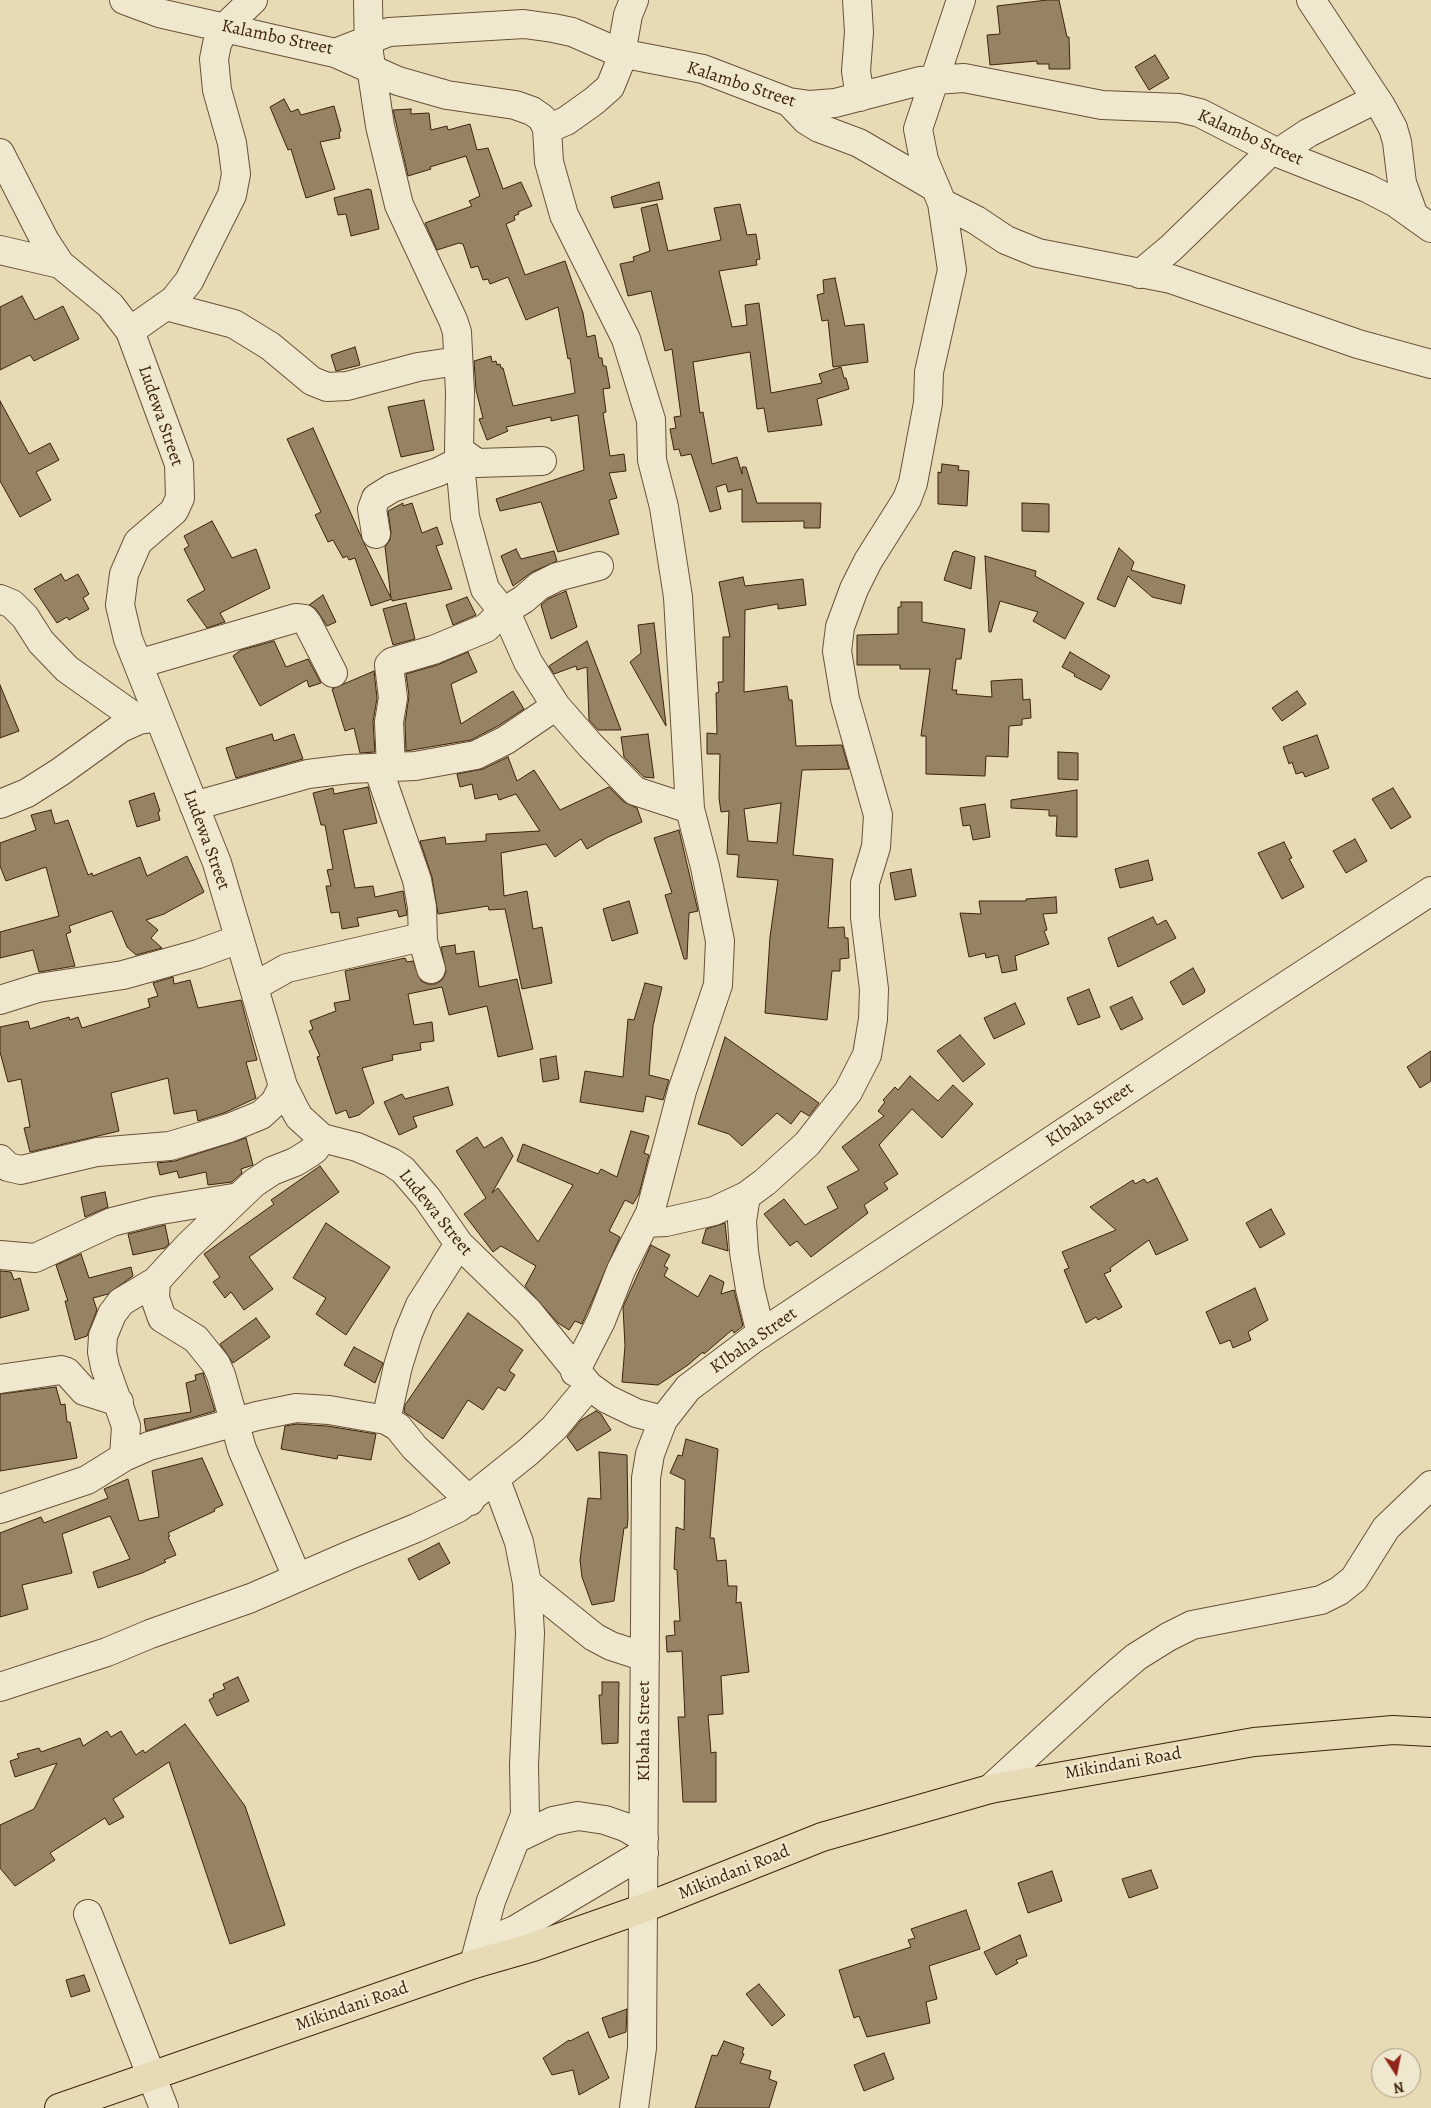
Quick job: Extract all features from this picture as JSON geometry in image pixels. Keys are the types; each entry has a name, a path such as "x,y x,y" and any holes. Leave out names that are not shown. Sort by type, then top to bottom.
{"highway":[{"name":"Mikindani Road","path":"58,2108 152,2076 476,1955 533,1947 644,1908 822,1837 990,1789 1254,1742 1393,1730 1431,1732"}],"street":[{"name":"Kalambo Street","path":"124,0 159,13 336,53 368,38 389,32 524,24 572,32 620,53 703,69 789,102 824,105 904,85 934,80 978,80 1102,105 1179,108 1206,116 1275,151 1367,188 1423,222"},
{"path":"130,331 166,306 188,282 223,217 235,184 232,143 214,75 214,59 217,44 225,27 253,0"},
{"path":"368,0 368,38 380,126 399,205 457,332 460,392 459,455 465,517 487,594 504,612 513,627 528,662 556,706 635,791 690,810"},
{"path":"547,129 566,120 604,93 615,78 628,15 634,0"},
{"path":"857,0 859,32 856,71 860,97"},
{"path":"646,1223 666,1222 714,1211 746,1196 807,1144 848,1092 867,1055 873,1019 874,989 865,917 865,883 876,847 878,815 845,699 838,651 840,627 854,589 868,561 907,499 913,483 928,403 928,372 952,270 939,196 924,160 918,129 961,0"},
{"path":"1311,0 1393,128 1397,142 1402,183 1423,222"},
{"path":"0,1687 107,1652 150,1634 211,1613 416,1528 470,1501 554,1428 582,1379 601,1321 621,1270 646,1223 682,1091 718,985 720,941 710,886 690,810 678,597 664,507 652,460 651,420 626,339 564,215 549,162 547,129 542,118 532,111 515,105 447,94 398,81 372,71 336,53"},
{"path":"1140,274 1171,248 1275,151 1376,99"},
{"path":"789,102 806,120 820,128 859,143 1006,240 1038,253 1171,279 1358,344 1431,364"},
{"name":"Ludewa Street","path":"0,152 36,224 60,264 110,305 130,331 179,464 180,498 174,511 138,542 124,574 120,605 128,639 138,664 149,718 194,806 217,863 255,986 283,1086 300,1117 322,1138 357,1146 391,1162 403,1170 427,1198 459,1244 528,1311 582,1379 607,1398 636,1413 662,1420"},
{"path":"0,250 60,264"},
{"path":"166,306 234,324 270,346 312,381 327,387 347,386 418,367 458,361"},
{"path":"459,455 477,463 542,461"},
{"path":"376,534 372,509 376,498 392,488 438,472 459,455"},
{"path":"431,969 422,937 422,907 417,880 385,768 388,722 393,698 390,666 392,662 450,644 486,628 495,618 539,586 557,577 599,566"},
{"path":"1,599 25,617 41,642 67,669 149,718"},
{"path":"138,664 296,618 304,620 308,624 333,673"},
{"path":"194,806 308,774 450,761 485,752 556,706"},
{"path":"0,804 27,793 121,728 149,718"},
{"name":"KIbaha Street","path":"634,2108 642,2048 646,1478 650,1454 662,1420 688,1388 761,1334 1431,891"},
{"path":"255,986 287,968 422,937"},
{"path":"0,1000 38,988 123,975 198,954 239,938"},
{"path":"0,1158 8,1167 21,1170 97,1152 177,1144 229,1128 262,1114 275,1102 283,1086"},
{"path":"124,1457 126,1426 105,1367 102,1352 103,1336 112,1314 121,1302 156,1281 171,1263 239,1197 272,1171 295,1162 315,1149 322,1138"},
{"path":"746,1196 742,1221 744,1252 750,1289 761,1334"},
{"path":"0,1255 35,1258 112,1222 155,1212 239,1197"},
{"path":"386,1420 398,1366 408,1334 420,1306 459,1244"},
{"path":"156,1281 155,1298 162,1318 196,1339 216,1364 242,1449 297,1577"},
{"path":"0,1379 61,1370 67,1372 84,1391 119,1402"},
{"path":"0,1509 87,1480 124,1457 149,1446 234,1424 257,1416 296,1408 330,1410 386,1420 398,1427 414,1447 470,1501"},
{"path":"476,1955 491,1901 518,1838 525,1815 524,1765 530,1633 528,1583 519,1542 496,1480"},
{"path":"990,1789 1101,1687 1136,1658 1168,1637 1192,1625 1321,1600 1339,1591 1354,1579 1386,1528 1431,1485"},
{"path":"528,1583 594,1637 611,1646 645,1656"},
{"path":"476,1955 644,1846 625,1827 605,1820 578,1816 553,1821 518,1838"},
{"path":"88,1914 164,2108"}],"building":[{"path":"1059,0 1067,37 1069,37 1070,69 1049,69 1049,64 1037,64 1037,61 990,65 987,35 1000,34 997,6"},
{"path":"1155,55 1169,78 1149,90 1135,67"},
{"path":"284,99 291,112 298,109 301,115 334,106 341,131 339,132 340,138 320,142 335,189 306,198 291,149 288,150 270,107"},
{"path":"411,109 411,114 429,113 431,130 447,126 448,130 470,124 477,150 488,148 503,189 521,182 532,206 518,212 519,214 514,216 515,220 506,224 525,275 565,261 583,313 587,337 595,335 599,358 602,358 603,366 606,366 610,388 603,389 606,412 603,413 610,456 624,454 626,471 609,473 617,498 609,500 619,534 558,552 541,502 500,511 496,499 584,470 578,415 551,421 551,417 506,427 508,431 487,440 479,419 483,418 476,390 474,361 491,356 492,362 496,361 497,365 500,364 501,368 503,368 513,406 575,393 570,358 568,359 558,307 526,320 508,277 490,284 488,279 483,280 478,266 471,268 463,244 459,243 437,250 425,223 472,206 469,201 480,196 466,156 408,176 393,110"},
{"path":"659,182 663,199 614,208 611,197"},
{"path":"368,189 371,190 379,229 351,236 346,214 338,215 334,198"},
{"path":"657,204 668,251 721,240 714,208 740,204 747,235 756,234 760,259 756,260 757,265 719,271 732,327 747,325 745,305 759,303 771,393 822,383 819,374 841,367 849,389 817,399 822,425 768,432 764,408 757,409 750,352 693,362 700,413 703,412 712,464 737,457 742,474 742,467 746,467 757,503 821,503 820,528 804,528 804,521 742,522 742,489 728,492 726,484 716,487 721,509 710,512 691,454 681,456 679,449 674,450 670,429 676,428 674,417 681,416 672,349 665,351 651,291 628,296 620,264 634,261 633,257 650,251 641,208"},
{"path":"835,278 845,326 864,324 868,362 833,367 828,320 822,321 817,295 824,293 823,280"},
{"path":"22,296 35,320 63,306 79,339 34,361 30,355 0,370 0,307"},
{"path":"355,347 360,365 336,371 331,355"},
{"path":"424,400 434,450 401,457 388,407"},
{"path":"0,401 29,454 50,443 59,460 36,472 51,500 20,517 0,481"},
{"path":"313,428 364,543 391,598 385,547 390,540 391,532 388,511 403,503 403,506 412,503 422,533 437,527 443,544 436,546 452,589 392,601 392,599 371,606 355,558 349,560 347,556 343,558 333,540 328,542 315,515 321,512 287,439"},
{"path":"942,464 959,466 958,470 969,471 967,506 938,504 938,472 941,473"},
{"path":"1022,503 1049,504 1049,532 1022,531"},
{"path":"212,521 232,558 256,549 270,588 220,613 225,622 207,628 187,600 205,590 184,549 189,546 184,536"},
{"path":"1119,548 1134,562 1131,570 1185,585 1181,604 1152,597 1128,576 1115,607 1097,599"},
{"path":"516,549 521,559 554,551 557,561 532,572 513,586 501,556"},
{"path":"956,551 975,557 971,589 944,580 953,552"},
{"path":"985,556 1036,571 1035,576 1084,603 1065,639 1033,621 1038,612 1000,601 991,632 989,632"},
{"path":"61,574 65,581 78,574 89,594 83,598 89,609 69,620 67,617 57,623 34,589"},
{"path":"743,577 745,586 803,579 806,605 778,609 778,604 745,610 744,692 787,686 789,700 792,700 796,746 842,745 849,769 802,770 793,855 833,859 828,928 844,927 845,938 848,938 849,958 840,959 840,971 832,971 827,1020 765,1013 770,937 778,880 737,877 739,855 727,854 729,811 721,812 719,798 720,754 707,754 707,733 717,734 716,693 719,692 718,682 723,682 723,637 730,637 719,582","holes":["781,803 777,843 748,841 744,809"]},
{"path":"566,591 577,627 551,639 541,605 548,599"},
{"path":"323,595 336,622 327,626 316,609 309,605"},
{"path":"467,597 476,615 453,625 446,605"},
{"path":"901,602 922,602 922,622 965,629 961,659 956,659 952,690 957,690 956,694 992,697 991,681 1022,679 1023,700 1030,699 1031,718 1022,719 1022,725 1009,726 1008,757 986,756 985,776 926,774 926,736 921,736 930,669 900,669 900,665 857,665 857,635 898,634 898,607 901,607"},
{"path":"406,603 415,639 393,645 383,609"},
{"path":"654,623 666,726 630,662 641,653 638,625"},
{"path":"274,641 286,667 308,659 321,683 309,687 307,680 260,706 233,656 241,650"},
{"path":"587,641 621,730 598,730 589,720 587,667 577,670 576,666 554,674 549,666"},
{"path":"468,652 477,672 451,684 461,724 513,691 524,709 498,726 471,740 406,751 405,723 409,696 406,674 437,665"},
{"path":"1070,652 1110,676 1101,690 1074,676 1075,674 1062,667"},
{"path":"374,671 377,698 373,722 375,752 360,753 354,728 345,731 332,689"},
{"path":"0,685 19,731 0,738"},
{"path":"1297,691 1306,704 1282,721 1272,708"},
{"path":"272,734 274,741 294,734 303,759 236,778 226,748"},
{"path":"648,734 654,778 644,777 624,757 621,737"},
{"path":"1317,735 1329,768 1305,777 1303,772 1296,774 1292,762 1289,764 1283,747"},
{"path":"1058,752 1078,753 1078,780 1058,779"},
{"path":"508,757 517,781 534,770 560,810 609,787 624,802 637,808 642,822 608,837 587,849 581,839 555,857 546,844 501,853 504,896 527,891 533,929 542,927 552,983 522,989 505,909 489,910 488,906 438,914 432,877 420,841 445,837 446,844 486,841 486,834 540,831 516,794 499,800 497,794 475,799 472,784 460,787 457,774 483,769"},
{"path":"368,787 377,823 343,830 355,888 373,886 375,897 403,891 407,915 399,917 397,910 357,918 359,926 342,929 339,912 331,913 326,886 331,886 327,870 333,869 325,825 321,825 313,793 333,788 334,794"},
{"path":"1393,788 1411,817 1391,829 1372,799"},
{"path":"1077,790 1077,837 1056,836 1057,816 1049,816 1049,810 1011,808 1011,800"},
{"path":"154,793 160,811 158,812 160,820 137,827 129,801"},
{"path":"985,804 990,837 973,840 970,825 963,826 960,808"},
{"path":"51,810 55,824 68,820 88,875 92,873 93,876 140,857 147,876 187,856 204,892 164,914 146,920 158,930 151,938 162,948 136,955 127,947 112,911 69,926 71,932 66,934 75,966 39,972 33,950 0,958 0,932 59,916 46,867 6,881 0,866 0,843 36,830 31,815"},
{"path":"679,830 698,911 689,913 687,959 684,959 665,895 672,893 654,838"},
{"path":"1355,839 1367,861 1346,873 1333,851"},
{"path":"1284,842 1292,858 1289,859 1304,887 1282,899 1258,853"},
{"path":"1148,860 1153,880 1120,888 1115,869"},
{"path":"911,869 916,896 895,900 890,873"},
{"path":"1056,897 1057,913 1043,914 1047,930 1044,931 1049,944 1015,956 1017,970 1002,973 998,955 986,958 985,953 969,957 960,913 981,914 979,901 1026,901 1026,899"},
{"path":"629,901 638,933 612,941 603,909"},
{"path":"1153,917 1157,925 1166,920 1176,938 1118,967 1108,938"},
{"path":"455,945 456,954 474,951 479,987 517,979 533,1049 498,1057 487,1006 449,1015 442,987 408,994 414,1025 432,1022 434,1041 420,1043 421,1050 392,1055 393,1060 362,1068 374,1103 359,1115 349,1118 346,1110 336,1114 317,1057 320,1056 309,1031 313,1029 310,1021 336,1011 334,1003 350,1000 345,971 405,958 407,962 413,961 421,981 435,984 442,980 446,972 441,947"},
{"path":"1193,968 1205,990 1204,993 1183,1005 1170,982"},
{"path":"173,977 174,984 190,980 198,1008 241,1000 257,1060 246,1062 256,1098 224,1113 198,1121 196,1110 174,1114 168,1078 111,1093 119,1131 30,1152 24,1128 30,1127 21,1079 8,1082 0,1052 0,1027 28,1021 30,1029 69,1017 70,1020 78,1017 82,1028 150,1007 148,999 158,996 153,983"},
{"path":"645,983 662,987 653,1026 649,1075 669,1080 663,1100 646,1096 643,1112 580,1102 585,1071 623,1077 628,1019 634,1020"},
{"path":"1089,989 1100,1017 1078,1025 1067,998"},
{"path":"1132,997 1143,1019 1121,1030 1110,1007"},
{"path":"1015,1003 1025,1024 994,1039 984,1018"},
{"path":"960,1035 985,1064 963,1082 937,1051"},
{"path":"725,1037 819,1103 809,1116 801,1111 791,1124 777,1113 742,1146 729,1134 698,1124"},
{"path":"1431,1051 1431,1081 1420,1088 1407,1067"},
{"path":"556,1056 559,1079 543,1082 540,1059"},
{"path":"910,1076 938,1101 953,1085 973,1104 942,1138 912,1109 879,1145 898,1174 884,1183 888,1189 864,1205 868,1213 811,1257 797,1241 790,1246 764,1214 784,1199 805,1225 838,1208 827,1187 859,1170 842,1147 884,1116 878,1111 885,1102 883,1100 895,1087 898,1090"},
{"path":"448,1087 453,1105 413,1117 417,1127 399,1135 384,1102 402,1094 405,1099"},
{"path":"631,1131 649,1136 644,1153 649,1155 639,1194 633,1204 625,1200 609,1231 620,1237 582,1324 575,1321 569,1330 558,1323 525,1286 536,1266 501,1246 493,1252 464,1214 486,1198 456,1151 477,1137 484,1148 502,1137 513,1156 492,1193 498,1188 538,1242 573,1185 517,1161 523,1144 598,1174 601,1169 617,1177"},
{"path":"246,1138 253,1165 241,1169 242,1173 232,1182 208,1185 206,1172 179,1178 177,1171 160,1175 157,1163 175,1161"},
{"path":"320,1166 339,1192 249,1257 273,1289 244,1310 231,1292 225,1298 213,1282 220,1277 204,1254 274,1204 271,1200"},
{"path":"1157,1178 1188,1240 1156,1255 1149,1240 1110,1268 1111,1271 1104,1274 1122,1307 1098,1320 1096,1317 1086,1323 1064,1270 1069,1268 1062,1252 1116,1230 1090,1207 1133,1180 1135,1184 1144,1179 1147,1183"},
{"path":"105,1192 108,1207 85,1217 81,1197"},
{"path":"1271,1209 1285,1234 1260,1248 1246,1223"},
{"path":"326,1223 390,1267 346,1335 316,1314 326,1298 293,1278"},
{"path":"725,1223 728,1251 702,1243 706,1229"},
{"path":"165,1225 169,1244 165,1248 133,1255 128,1234"},
{"path":"651,1245 670,1255 664,1266 668,1268 664,1276 698,1297 710,1275 724,1282 721,1294 734,1290 743,1326 734,1333 732,1330 704,1354 703,1352 688,1365 658,1385 622,1382 625,1346 623,1307"},
{"path":"81,1254 89,1278 131,1267 133,1276 108,1294 93,1298 97,1310 87,1336 75,1340 65,1301 68,1301 56,1265"},
{"path":"0,1271 11,1272 14,1280 20,1278 29,1310 0,1318"},
{"path":"1255,1288 1268,1320 1248,1332 1251,1340 1233,1348 1230,1340 1220,1344 1206,1312"},
{"path":"468,1313 523,1350 509,1371 515,1375 505,1391 498,1387 483,1410 468,1400 443,1439 404,1412 405,1405"},
{"path":"256,1318 270,1337 233,1363 220,1344"},
{"path":"354,1347 383,1363 375,1383 344,1365"},
{"path":"203,1373 215,1411 146,1431 144,1419 191,1412 186,1383 196,1380 195,1375"},
{"path":"56,1387 61,1405 65,1404 67,1422 70,1422 77,1458 0,1471 0,1394"},
{"path":"596,1411 601,1414 611,1430 577,1451 567,1437 581,1420"},
{"path":"297,1424 327,1426 376,1434 371,1460 338,1455 337,1459 281,1449 285,1426"},
{"path":"686,1439 718,1449 710,1538 714,1538 717,1561 726,1560 728,1586 737,1586 736,1603 741,1602 749,1672 721,1676 723,1714 708,1715 711,1753 716,1752 716,1802 683,1802 678,1717 685,1717 682,1651 667,1652 666,1636 675,1635 674,1621 680,1621 677,1570 674,1569 676,1527 684,1530 685,1480 670,1473 678,1455 682,1456"},
{"path":"599,1452 627,1455 628,1518 627,1528 624,1528 614,1601 592,1605 582,1577 580,1560 588,1498 601,1499"},
{"path":"202,1458 223,1505 214,1509 215,1511 168,1533 176,1555 164,1560 166,1562 142,1573 98,1588 93,1572 130,1559 110,1516 62,1534 72,1573 22,1585 28,1609 0,1617 0,1533 41,1517 44,1523 108,1498 104,1489 128,1479 139,1521 159,1517 152,1471"},
{"path":"439,1543 450,1563 419,1580 408,1559"},
{"path":"238,1677 249,1701 217,1716 209,1700 214,1697 213,1694 225,1689 223,1684"},
{"path":"602,1682 619,1682 618,1743 602,1744 599,1695 602,1695"},
{"path":"185,1724 245,1806 285,1925 230,1944 169,1762 113,1799 124,1817 109,1825 105,1818 50,1853 55,1860 15,1886 0,1868 0,1825 34,1809 57,1763 15,1777 10,1761 19,1758 17,1754 39,1748 41,1752 80,1738 83,1746 107,1731 111,1737 121,1731 136,1755 143,1750 145,1753"},
{"path":"1151,1870 1158,1888 1129,1898 1122,1879"},
{"path":"1052,1871 1062,1901 1028,1913 1018,1883"},
{"path":"966,1910 980,1949 929,1966 937,1999 926,2002 930,2023 867,2037 859,2016 854,2018 839,1970 911,1947 908,1940 915,1938 911,1929"},
{"path":"1020,1935 1027,1956 1016,1960 1018,1963 996,1975 984,1952"},
{"path":"84,1975 90,1991 71,1997 66,1980"},
{"path":"759,1984 785,2015 772,2026 746,1994"},
{"path":"627,2009 626,2032 609,2038 602,2018"},
{"path":"588,2032 609,2078 579,2095 573,2070 552,2075 543,2058 569,2040"},
{"path":"724,2041 744,2048 742,2053 744,2054 740,2063 771,2071 769,2079 777,2082 769,2108 695,2108 712,2055 717,2056"},
{"path":"884,2053 894,2079 864,2091 854,2065"}]}
